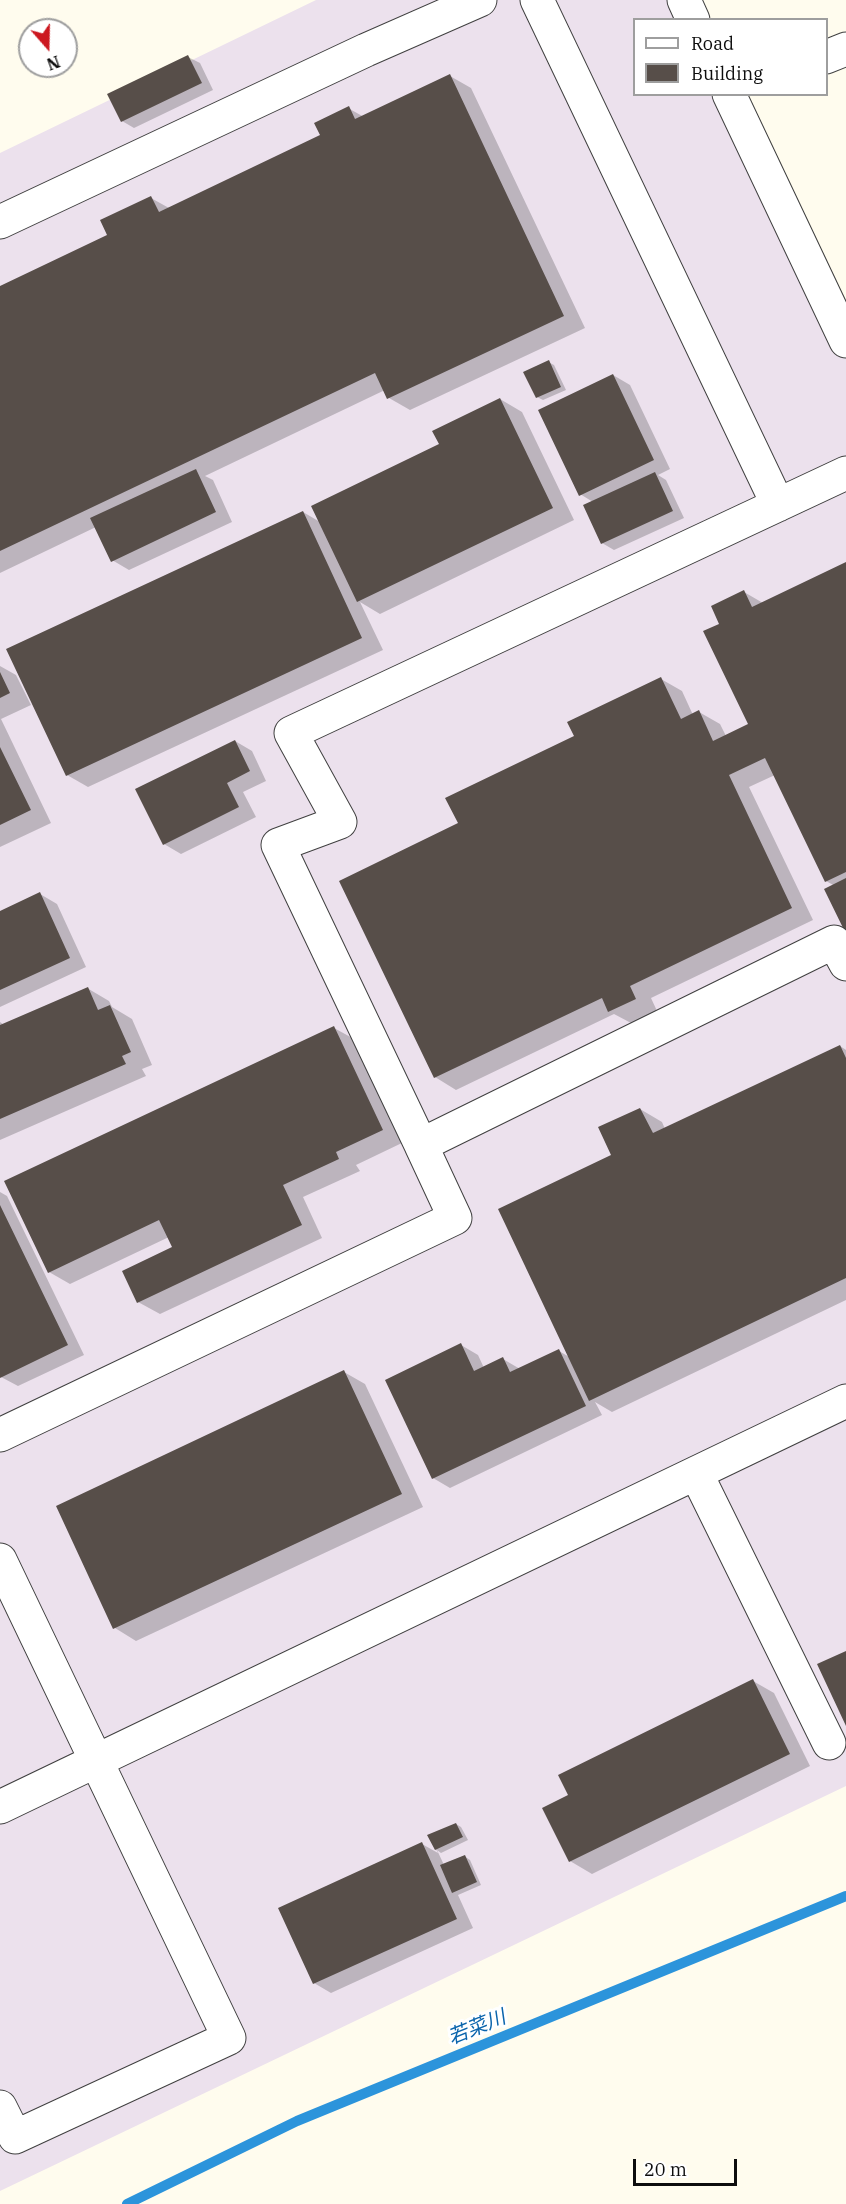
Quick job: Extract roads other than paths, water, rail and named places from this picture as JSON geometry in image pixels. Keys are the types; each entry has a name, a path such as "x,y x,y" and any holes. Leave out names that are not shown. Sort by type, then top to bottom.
{"street":[{"path":"0,222 355,55 480,0"},
{"path":"537,0 778,505"},
{"path":"684,0 692,18"},
{"path":"828,56 846,49"},
{"path":"733,96 846,341"},
{"path":"0,1435 455,1218 278,845 340,822 291,733 846,473"},
{"path":"421,1144 834,942 846,964"},
{"path":"0,1808 846,1401"},
{"path":"696,1473 828,1743"},
{"path":"0,1560 229,2038 15,2137 0,2107"}],"waterway":[{"name":"若菜川","path":"127,2204 297,2121 846,1896"}]}
